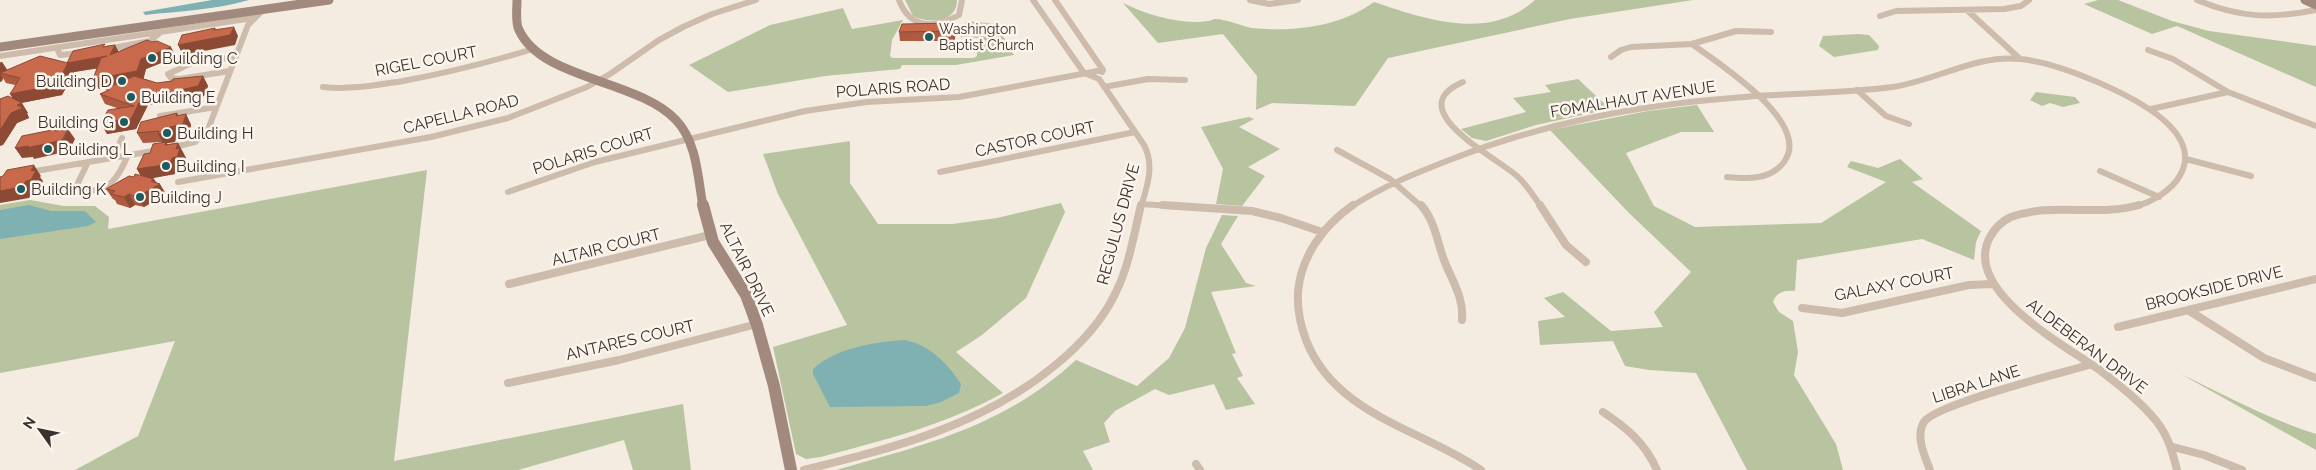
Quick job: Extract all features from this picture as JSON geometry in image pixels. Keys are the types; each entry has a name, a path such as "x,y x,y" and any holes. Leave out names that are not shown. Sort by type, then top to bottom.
{"street":[{"path":"0,56 57,48 119,34 264,9 329,0"},
{"name":"ALTAIR DRIVE","path":"517,0 519,30 533,49 558,65 635,92 656,103 676,120 687,138 692,151 710,235 744,292 757,324 791,470"},
{"name":"CAPELLA ROAD","path":"178,182 431,137 482,126 548,104 600,80 671,33 712,14 756,0"},
{"path":"899,0 910,19 926,23 944,22 958,16 961,12 962,0"},
{"path":"1033,0 1084,73 1099,78 1103,70 1055,0"},
{"path":"1250,0 1269,4 1298,0"},
{"path":"1880,16 1896,11 1968,11 2013,8 2029,0"},
{"path":"2197,0 2229,12 2262,18 2316,10"},
{"path":"2305,0 2316,5"},
{"path":"20,173 195,142 206,132 248,25 264,9"},
{"path":"1968,11 2019,58"},
{"path":"119,34 161,32 254,18"},
{"path":"1611,57 1621,50 1631,47 1692,44 1736,31 1771,32"},
{"path":"104,49 150,41 161,32"},
{"path":"0,47 104,37"},
{"path":"1692,44 1773,110 1784,124 1790,138 1788,157 1779,168 1764,176 1754,178 1727,177"},
{"path":"57,48 60,55 86,52"},
{"name":"RIGEL COURT","path":"323,87 360,88 431,76 477,66 533,49"},
{"path":"2148,50 2178,62 2228,92 2316,126"},
{"path":"230,71 179,79 171,78 168,74 175,68 186,64 236,57"},
{"name":"FOMALHAUT AVENUE","path":"1481,470 1458,453 1392,425 1366,410 1337,386 1314,357 1301,325 1296,300 1299,277 1312,245 1322,232 1351,206 1373,192 1393,182 1480,148 1539,129 1586,118 1685,102 1756,95 1857,90 1912,83 1994,60 2019,58 2049,66 2093,82 2151,109"},
{"name":"POLARIS ROAD","path":"687,138 817,109 873,102 959,97 1103,70"},
{"name":"REGULUS DRIVE","path":"804,470 909,443 952,428 990,410 1042,377 1072,351 1107,310 1119,283 1142,204 1149,176 1150,161 1147,151 1099,78"},
{"path":"1104,87 1148,79 1185,80"},
{"path":"1463,82 1450,88 1443,99 1441,106 1447,119 1458,132 1510,170 1528,187 1563,243 1570,251 1586,262"},
{"path":"1857,90 1886,116 1908,124"},
{"path":"2151,109 2228,92"},
{"path":"160,116 216,107"},
{"path":"2151,109 2166,120 2176,132 2184,146 2186,159 2252,176"},
{"name":"CASTOR COURT","path":"940,172 1135,132"},
{"path":"113,158 122,138"},
{"name":"POLARIS COURT","path":"508,192 595,162 687,138"},
{"path":"1337,150 1393,182 1417,200 1431,219 1439,239 1445,264 1462,301 1462,320"},
{"path":"88,162 76,187 80,192 91,192 106,188 117,180 128,155"},
{"name":"ALDEBERAN DRIVE","path":"2177,470 2173,447 2165,432 2145,406 2020,314 1993,284 1984,266 1985,248 1992,232 2009,219 2042,210 2118,210 2146,204 2159,198 2179,178 2186,159"},
{"path":"2100,171 2159,198"},
{"path":"1142,204 1252,212 1280,218 1322,232"},
{"name":"ALTAIR COURT","path":"508,284 622,258 710,235"},
{"name":"BROOKSIDE DRIVE","path":"2118,327 2316,279"},
{"name":"GALAXY COURT","path":"1802,308 1842,313 1969,285 1993,284"},
{"path":"2188,310 2251,353 2280,367 2316,378"},
{"name":"ANTARES COURT","path":"508,383 610,362 757,324"},
{"name":"LIBRA LANE","path":"1930,470 1920,439 1923,421 1930,414 2089,365"},
{"path":"1603,412 1623,425 1644,443 1657,470"},
{"path":"2173,447 2204,455 2242,470"}],"green space":[{"path":"905,0 957,0 956,8 952,13 941,20 934,21 919,19 913,16"},
{"path":"1535,0 1693,0 1570,19 1388,58 1355,106 1272,103 1256,110 1257,76 1223,34 1158,43 1123,3 1153,15 1186,22 1219,19 1252,28 1284,29 1316,26 1331,22 1346,17 1374,2 1435,20 1477,24 1498,20 1517,13"},
{"path":"2098,0 2118,0 2172,21 2209,31 2316,46 2316,87 2177,26 2152,34 2084,4"},
{"path":"843,8 852,29 903,20 892,40 890,56 892,58 974,58 977,56 978,38 960,37 966,21 996,24 1014,55 956,65 902,65 900,69 825,76 728,92 689,65 770,25"},
{"path":"1869,35 1879,46 1878,50 1834,57 1819,46 1823,36"},
{"path":"1578,79 1610,109 1536,125 1486,141 1472,138 1461,129 1526,112 1513,98 1551,92 1545,85"},
{"path":"2036,92 2075,97 2080,103 2063,107 2050,103 2042,106 2030,100"},
{"path":"1697,105 1714,132 1681,132 1626,153 1654,206 1695,227 1821,223 1886,182 1847,167 1851,161 1878,168 1900,159 1923,179 1912,182 1981,231 1976,242 1974,260 1922,239 1797,260 1795,291 1781,292 1774,299 1773,302 1779,312 1793,321 1798,352 1794,375 1836,444 1843,470 1747,470 1696,373 1649,370 1625,366 1613,341 1540,345 1538,321 1565,317 1544,298 1563,292 1611,331 1663,327 1654,312 1691,272 1629,213 1550,130 1648,111"},
{"path":"1249,117 1254,119 1239,127 1280,149 1248,167 1265,176 1242,206 1216,204 1223,169 1201,127"},
{"path":"850,141 850,183 878,224 952,224 997,218 1061,203 1065,212 1026,298 982,335 956,352 1003,393 959,414 914,431 821,457 806,459 796,454 773,347 847,325 778,194 763,154"},
{"path":"427,170 394,461 683,404 691,470 633,470 624,440 518,470 75,470 138,436 175,341 0,373 0,205 30,200 64,206 95,206 109,217 108,229"},
{"path":"1222,215 1238,216 1221,244 1246,283 1256,286 1211,292 1236,353 1232,354 1243,376 1237,378 1255,404 1226,410 1214,384 1169,395 1155,389 1115,411 1104,423 1110,442 1083,451 1093,470 836,470 933,441 992,417 1020,402 1048,383 1076,360 1137,386 1169,358 1185,328 1206,248"},
{"path":"2181,374 2264,414 2316,434 2316,450"}],"water":[{"path":"212,0 249,0 197,10 145,15 143,12"},
{"path":"29,205 51,211 85,211 96,222 88,226 0,239 0,210"},
{"path":"904,340 930,350 944,362 961,384 959,393 941,402 926,406 830,407 813,374 813,369 833,356 856,347"}],"building":[{"path":"955,23 953,31 899,32 902,24"},
{"path":"234,27 230,35 178,45 182,35 215,28 214,30"},
{"path":"147,40 157,41 171,47 141,59 137,71 93,79 101,58 107,56 67,63 73,51 105,44 103,47 115,45 110,55"},
{"path":"40,56 68,63 56,85 10,94 20,78 0,73"},
{"path":"134,76 157,83 172,81 173,79 203,76 198,86 167,93 168,91 143,95 131,119 101,123 108,110 134,106 100,94 109,90 105,89"},
{"path":"8,96 22,103 17,105 23,108 11,113 0,130 0,99"},
{"path":"177,113 176,116 186,114 183,124 170,127 169,132 158,134 159,131 137,133 141,122"},
{"path":"57,129 55,131 68,129 62,140 27,148 29,146 15,148 22,136"},
{"path":"166,142 165,145 178,143 176,149 180,148 177,157 172,158 170,164 137,169 144,154 150,153 153,144"},
{"path":"34,165 31,171 36,170 31,180 26,181 22,187 0,191 0,177 7,170"},
{"path":"135,174 154,179 151,181 160,184 137,197 129,194 124,197 111,194 115,191 106,189 129,176 134,177"}],"place":[{"name":"Washington Baptist Church","path":"929,37"},
{"name":"Building C","path":"152,58"},
{"name":"Building D","path":"122,81"},
{"name":"Building E","path":"131,97"},
{"name":"Building G","path":"124,122"},
{"name":"Building H","path":"167,133"},
{"name":"Building L","path":"48,149"},
{"name":"Building I","path":"166,166"},
{"name":"Building K","path":"21,189"},
{"name":"Building J","path":"140,197"}]}
